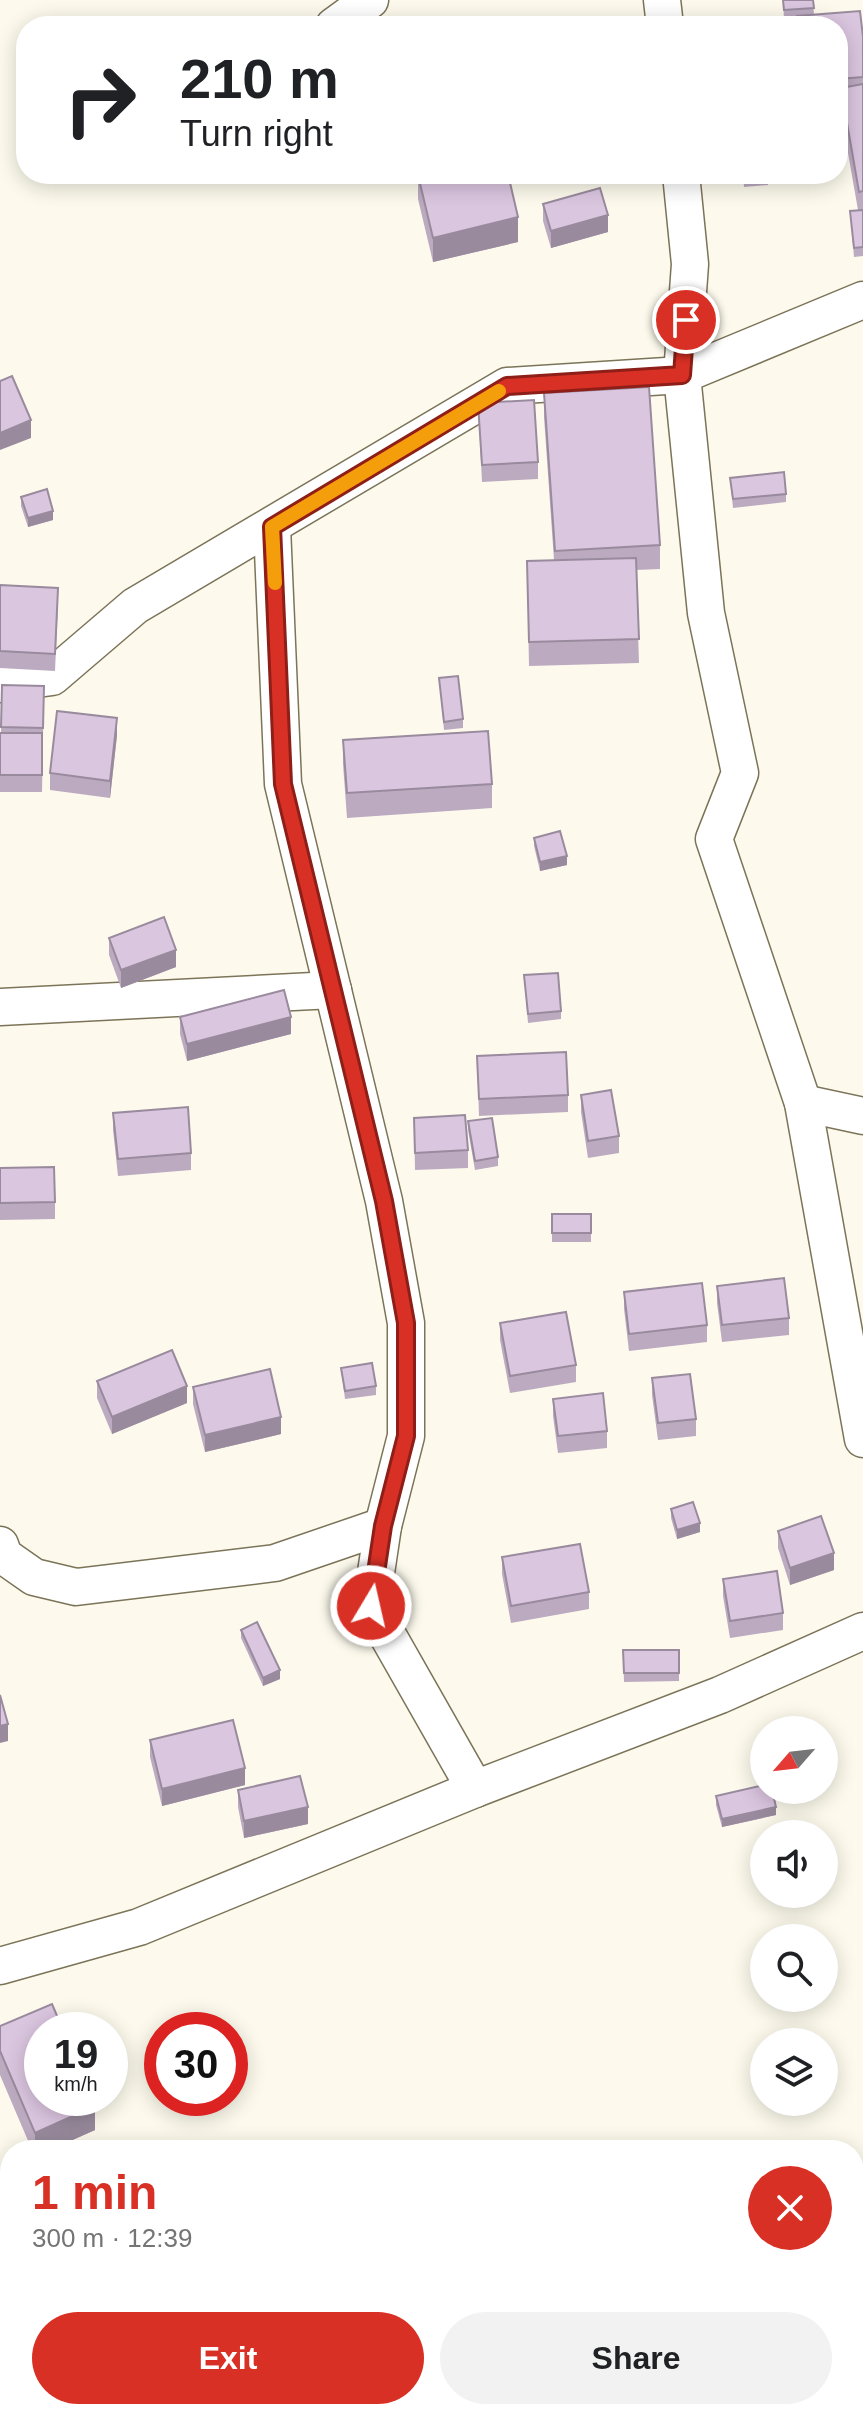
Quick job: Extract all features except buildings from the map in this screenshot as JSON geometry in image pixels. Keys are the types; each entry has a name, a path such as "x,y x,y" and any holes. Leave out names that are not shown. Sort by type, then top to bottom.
{"street":[{"path":"348,16 370,0"},
{"path":"682,184 690,264 682,375 706,613 740,773 714,839 803,1103 863,1439"},
{"path":"0,684 52,677 135,606 507,386 682,375 863,300"},
{"path":"272,527 283,784 384,1201 406,1323 406,1436 383,1526 371,1606 475,1789"},
{"path":"0,1007 333,990"},
{"path":"803,1103 863,1116"},
{"path":"0,1545 4,1556 34,1577 76,1587 275,1563 383,1526"},
{"path":"0,1966 139,1927 475,1789 720,1695 863,1631"}],"slow traffic":[{"path":"275,583 272,527 499,391"}],"route":[{"path":"371,1606 383,1526 406,1436 406,1323 384,1201 283,784 272,527 507,386 682,375 686,320"}]}
